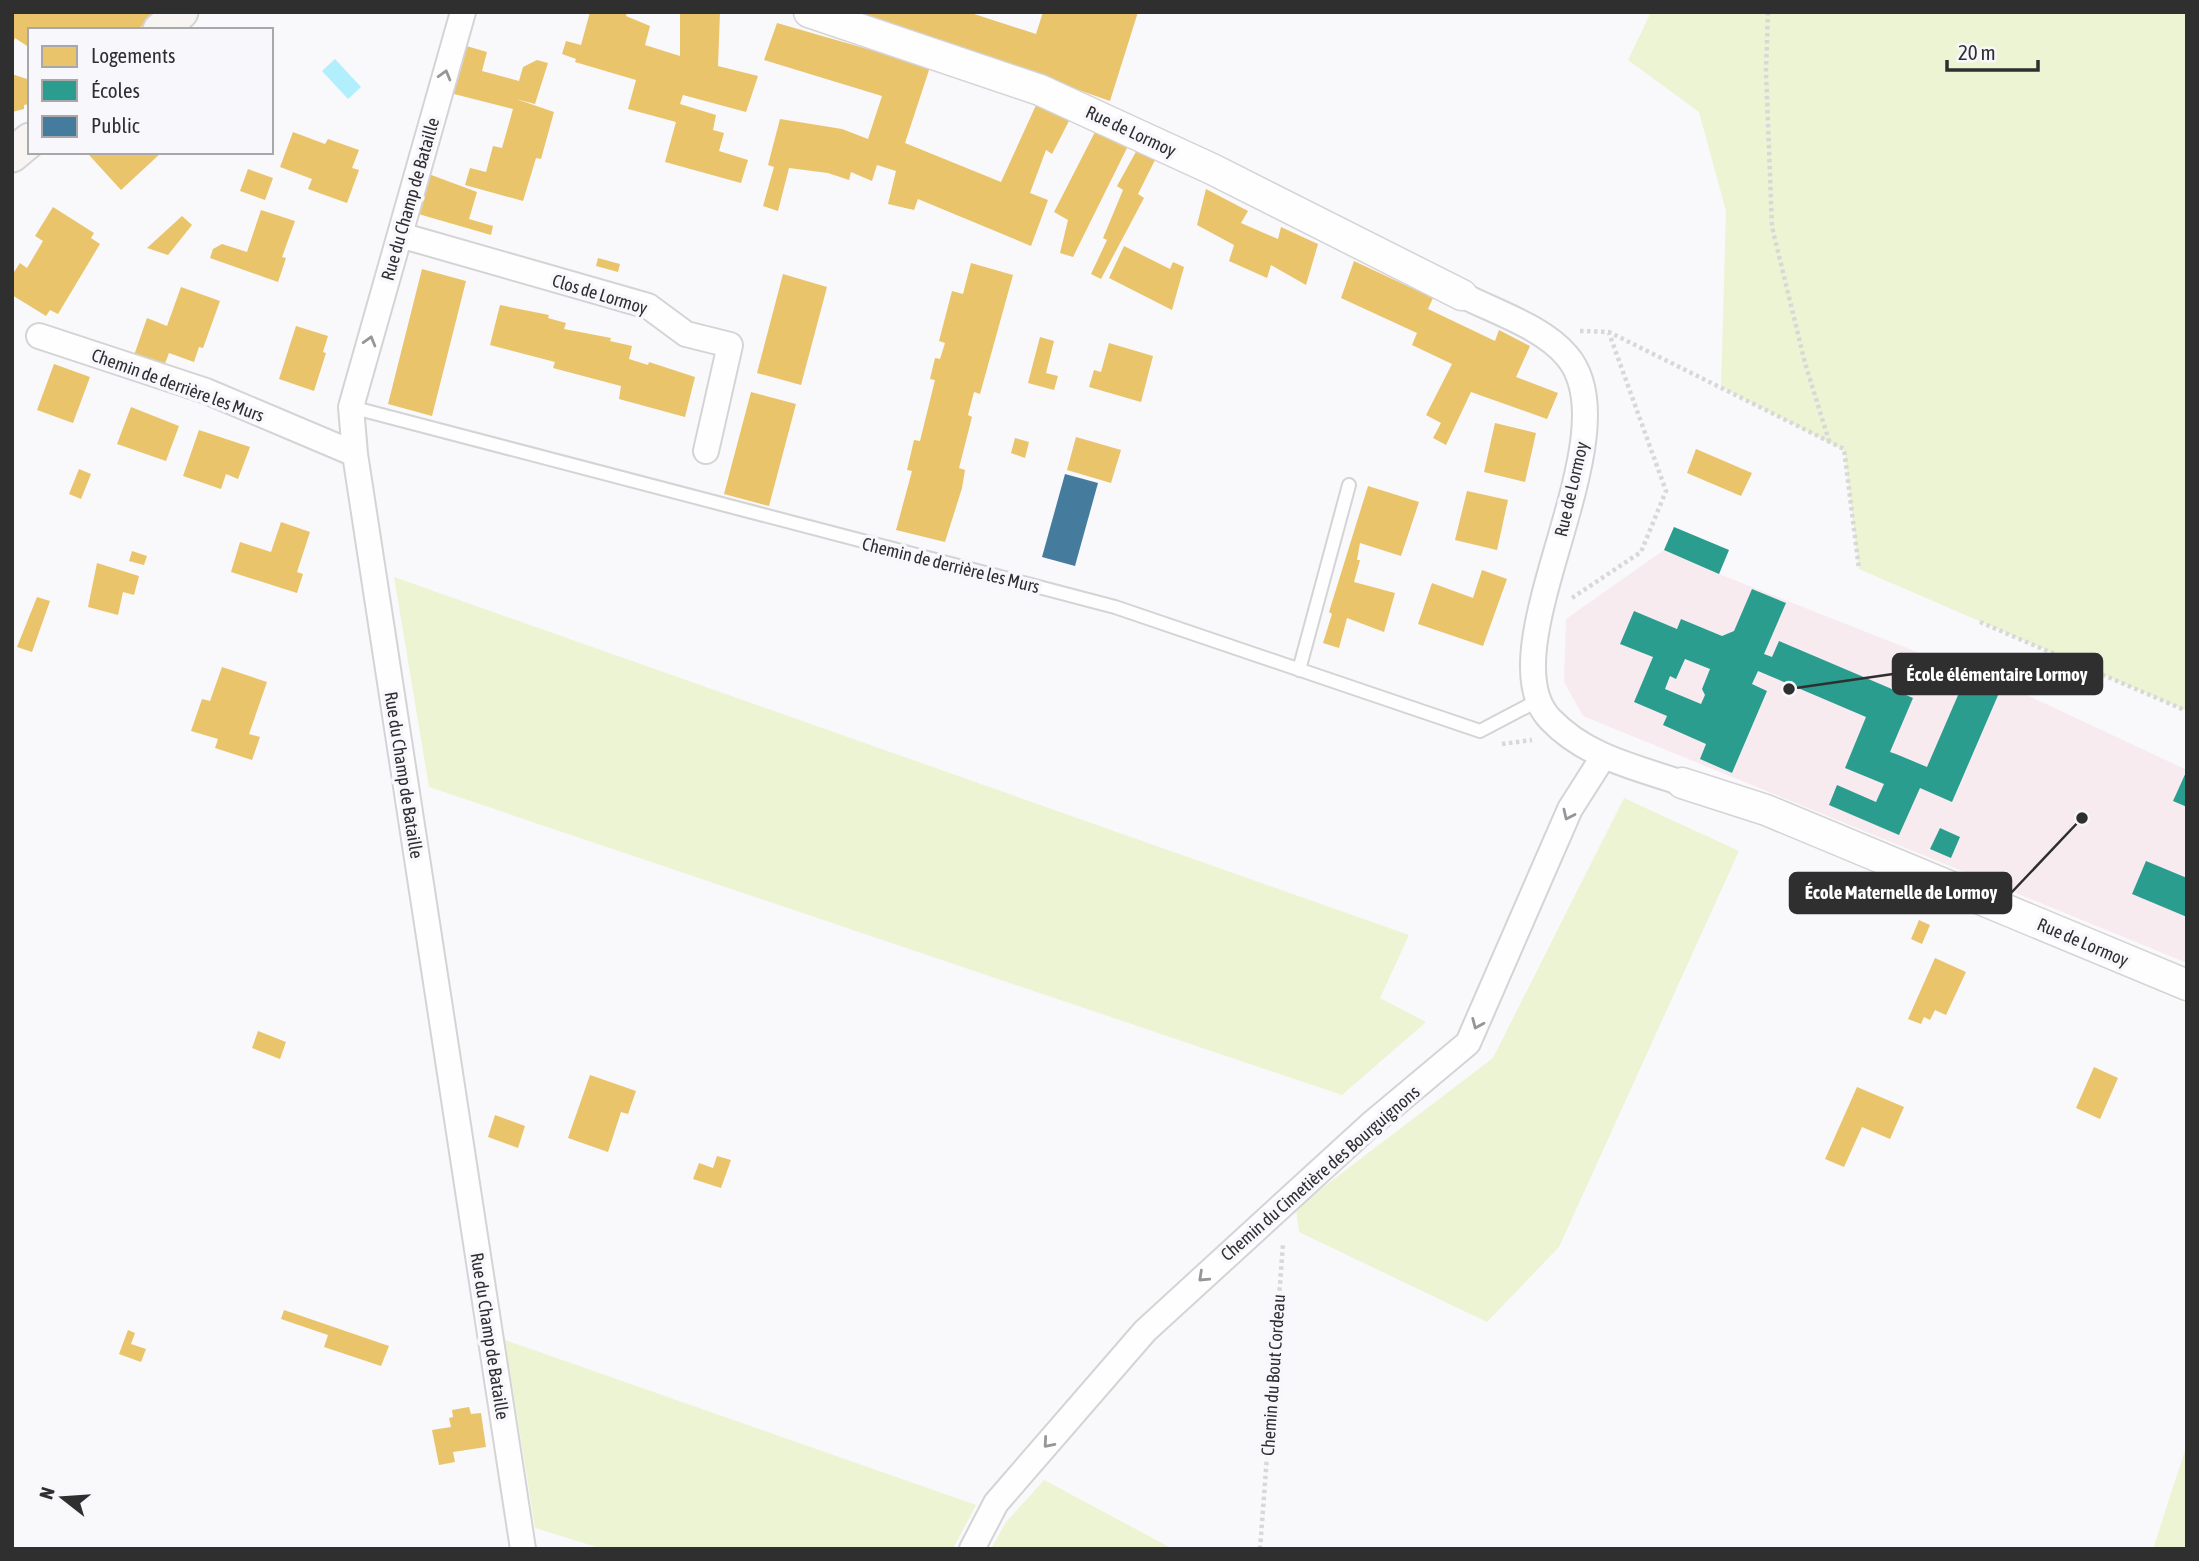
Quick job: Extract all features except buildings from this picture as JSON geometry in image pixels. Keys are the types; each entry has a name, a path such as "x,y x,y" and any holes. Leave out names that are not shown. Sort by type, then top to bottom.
{"main road":[{"path":"162,28 181,12"},
{"path":"12,155 28,142"}],"street":[{"name":"Rue du Champ de Bataille","path":"463,12 351,407 355,454 523,1549"},
{"name":"Rue de Lormoy","path":"809,12 1040,90 1182,154 1528,328 1568,356 1581,386 1584,404 1581,456 1532,658 1539,700 1548,717 1603,757 1766,810 2187,985"},
{"name":"Clos de Lormoy","path":"400,235 649,306 686,334 730,345 706,451"},
{"name":"Chemin de derrière les Murs","path":"39,336 206,391 355,454"},
{"name":"Chemin du Cimetière des Bourguignons","path":"972,1549 996,1503 1145,1331 1286,1201 1468,1043 1570,808 1603,757"}],"lane":[{"name":"Chemin de derrière les Murs","path":"351,407 1115,607 1480,731 1539,700"},
{"path":"1299,670 1349,485"}],"path":[{"path":"1768,12 1766,72 1772,227 1805,363 1829,442"},
{"path":"1528,328 1609,332 1844,450 1859,569"},
{"path":"1540,620 1641,552 1666,491 1609,332"},
{"path":"1980,622 2187,712"},
{"name":"Chemin du Bout Cordeau","path":"1260,1549 1286,1201"}],"shaded area":[{"path":"1674,527 1729,550 1719,574 2029,696 2187,770 2187,963 1583,716 1564,682 1566,619 1664,550"}],"green space":[{"path":"1651,12 2187,12 2187,711 1859,569 1844,450 1721,387 1726,211 1699,112 1628,60"},
{"path":"394,577 1409,935 1380,998 1426,1022 1342,1095 429,787"},
{"path":"1624,798 1739,851 1559,1247 1487,1322 1299,1232 1296,1208 1493,1058"},
{"path":"505,1340 976,1505 953,1549 603,1549 535,1528"},
{"path":"2187,1444 2187,1549 2153,1549"},
{"path":"1044,1480 1173,1549 991,1549 1006,1522"}],"water":[{"path":"335,59 361,87 348,99 322,71"}],"place":[{"name":"École élémentaire Lormoy","path":"1789,689"},
{"name":"École Maternelle de Lormoy","path":"2082,818"}]}
